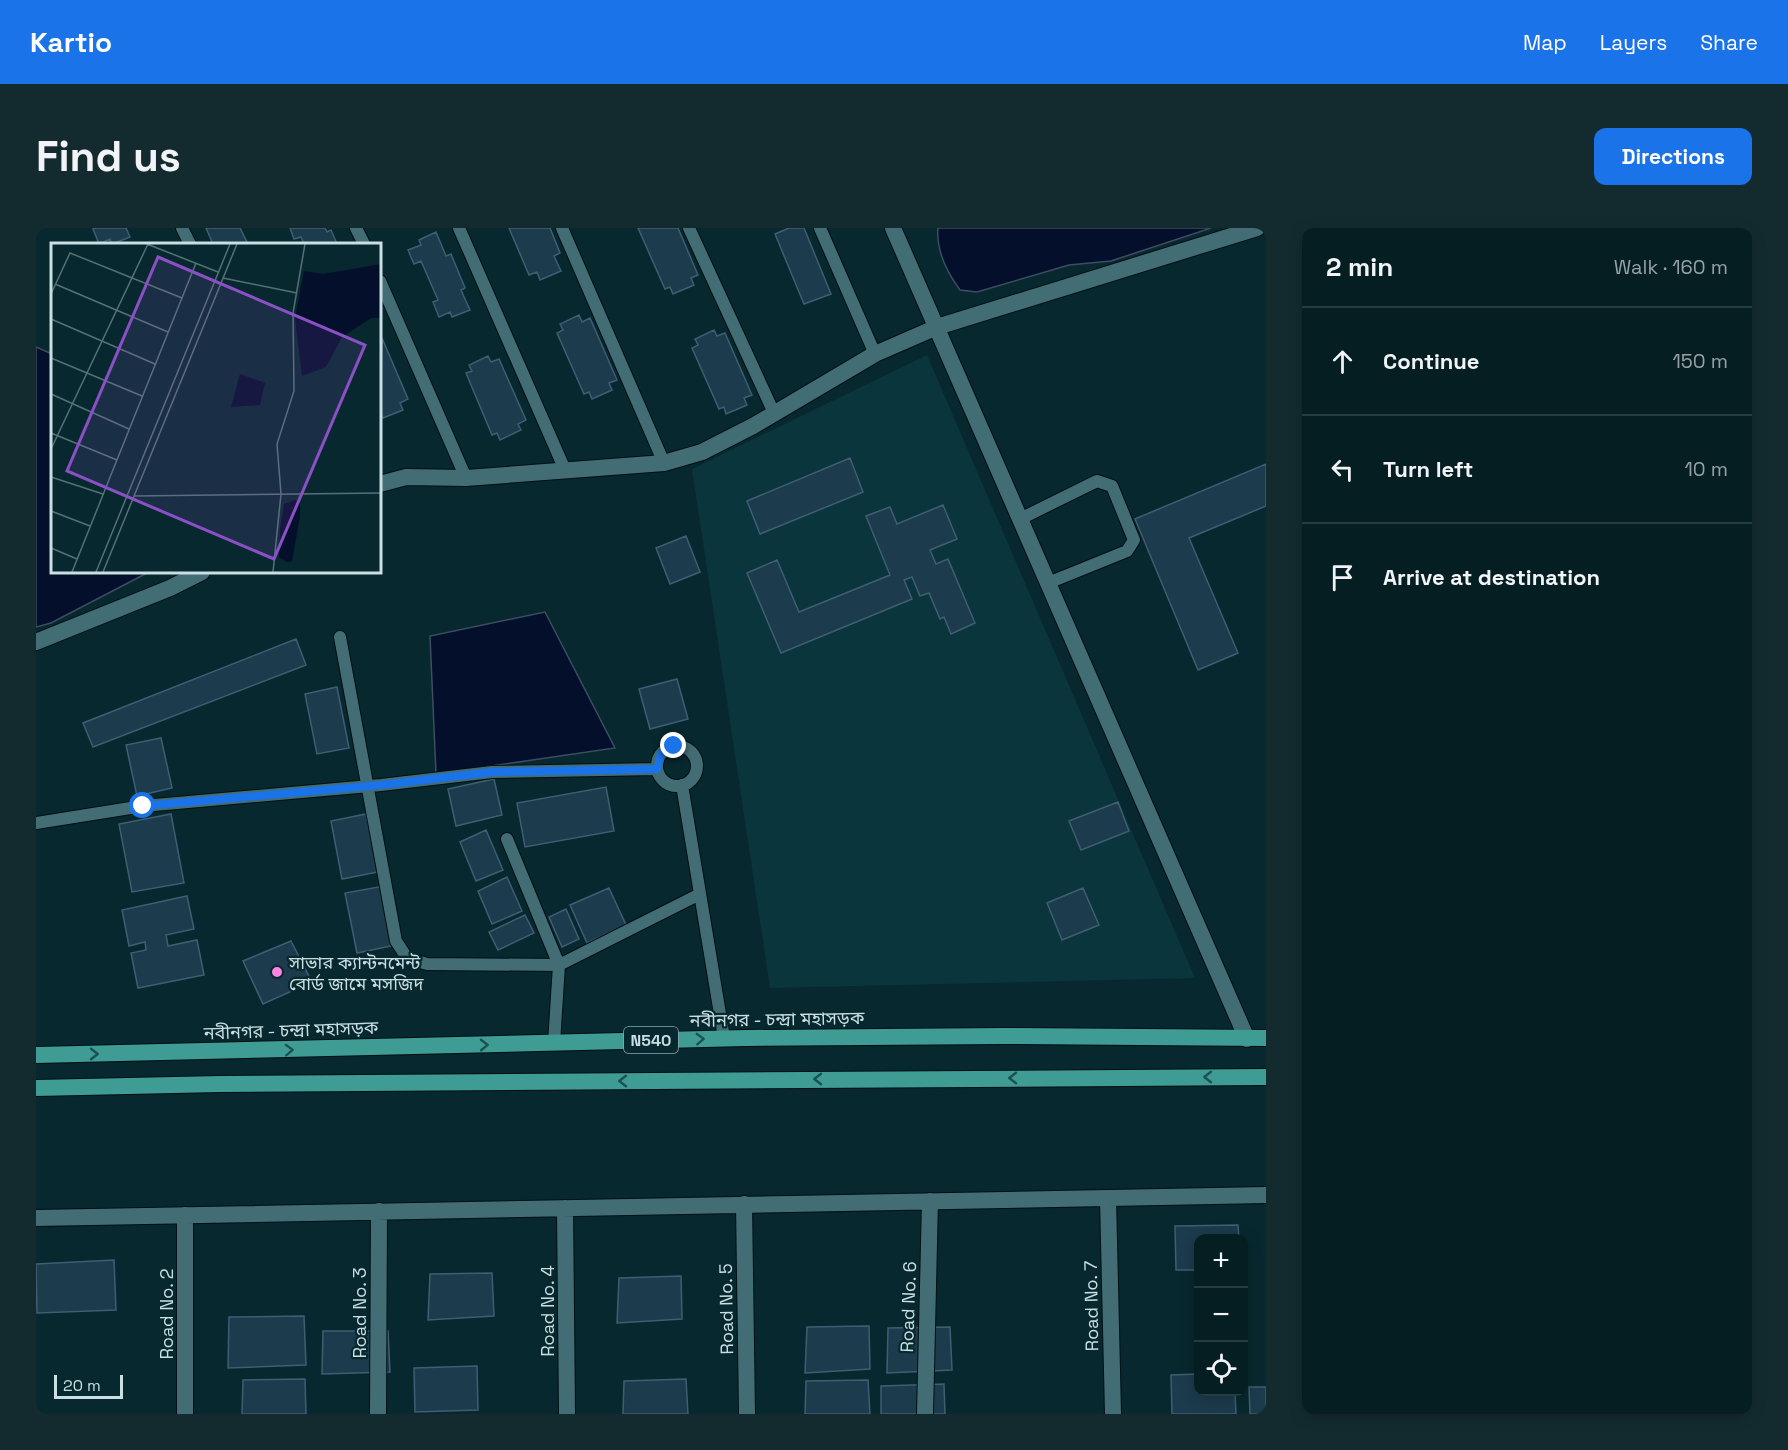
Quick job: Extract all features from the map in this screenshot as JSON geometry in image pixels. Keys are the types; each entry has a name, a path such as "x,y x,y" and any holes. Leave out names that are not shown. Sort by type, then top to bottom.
{"highway":[{"name":"নবীনগর - চন্দ্রা মহাসড়ক","path":"36,1055 724,1038 1003,1036 1266,1038"},
{"path":"36,1088 232,1084 1266,1077"}],"street":[{"path":"893,228 1247,1039"},
{"path":"381,484 406,477 466,478 664,463 702,452 875,354 937,327 1257,228"},
{"path":"36,642 171,588 200,573"},
{"path":"36,1218 1266,1195"},
{"name":"Road No. 7","path":"1108,1198 1113,1414"},
{"name":"Road No. 6","path":"924,1414 930,1201"},
{"name":"Road No. 5","path":"744,1204 747,1414"},
{"name":"Road No. 4","path":"565,1208 567,1414"},
{"name":"Road No. 3","path":"378,1414 379,1211"},
{"name":"Road No. 2","path":"185,1215 185,1414"}],"lane":[{"path":"182,228 190,243"},
{"path":"356,228 364,243"},
{"path":"459,228 565,470"},
{"path":"562,228 664,463"},
{"path":"689,228 774,413"},
{"path":"820,228 875,354"},
{"path":"381,283 466,478"},
{"path":"1020,519 1097,481 1112,486 1134,540 1127,551 1048,582"},
{"path":"340,637 396,941 407,958 427,964 559,965 700,894"},
{"path":"682,747 689,750 696,763 693,778 682,785 665,782 657,769 661,754 667,749 682,747"},
{"path":"36,823 143,806 369,786 492,772 657,769"},
{"path":"682,785 724,1038"},
{"path":"507,839 559,965 554,1043"}],"shaded area":[{"path":"938,228 1211,228 1111,261 1069,265 977,292 960,290 950,276 940,253"},
{"path":"36,347 51,354 51,573 147,573 51,623 36,627"},
{"path":"927,355 1195,978 770,988 692,469"},
{"path":"545,612 615,748 436,774 430,636"}],"building":[{"path":"126,228 130,237 115,243 112,243 110,239 99,243 93,229"},
{"path":"206,228 240,228 248,243 213,243"},
{"path":"290,228 325,228 327,232 331,230 337,243 304,243 301,237 294,239"},
{"path":"509,228 550,228 560,253 554,256 561,271 540,280 537,272 529,275"},
{"path":"638,228 678,228 698,275 691,278 694,285 673,294 670,287 665,289"},
{"path":"789,228 804,228 831,294 804,304 775,234"},
{"path":"436,232 446,256 451,254 465,288 461,290 470,310 452,317 450,312 439,317 433,302 438,300 421,261 414,264 408,250 421,245 419,240"},
{"path":"579,315 582,322 590,318 617,380 609,383 612,390 592,399 589,392 584,394 557,333 563,330 560,324"},
{"path":"714,330 717,336 725,333 752,395 744,398 747,405 726,414 724,407 719,409 692,348 698,345 695,339"},
{"path":"382,338 408,399 400,403 403,410 383,418 381,414"},
{"path":"488,356 491,362 499,359 526,420 518,424 521,430 500,440 497,433 492,435 466,373 472,371 469,365"},
{"path":"850,458 863,492 760,534 747,501"},
{"path":"1266,464 1266,506 1189,538 1238,653 1198,670 1135,519"},
{"path":"943,505 957,539 930,550 936,564 948,559 975,623 951,634 944,617 940,619 929,593 920,596 912,577 904,580 912,599 781,653 747,573 777,560 799,612 890,575 866,516 890,507 897,524"},
{"path":"686,536 700,572 670,584 656,548"},
{"path":"296,639 306,665 93,747 83,723"},
{"path":"677,679 688,719 650,729 639,689"},
{"path":"337,687 349,748 317,754 305,694"},
{"path":"161,738 172,788 137,796 126,745"},
{"path":"494,779 502,815 456,826 448,789"},
{"path":"606,787 614,831 525,847 517,803"},
{"path":"1118,802 1129,831 1081,850 1069,821"},
{"path":"171,814 184,883 132,892 119,824"},
{"path":"366,814 378,872 342,879 331,821"},
{"path":"486,830 503,870 476,881 460,842"},
{"path":"507,877 522,911 492,924 478,891"},
{"path":"384,886 396,945 357,953 345,893"},
{"path":"609,888 626,925 587,943 570,905"},
{"path":"1083,888 1099,925 1062,940 1047,903"},
{"path":"187,896 194,929 166,935 168,946 197,940 204,975 138,988 131,953 146,950 145,942 129,946 122,910"},
{"path":"566,909 579,939 562,947 549,917"},
{"path":"525,915 534,933 498,950 489,932"},
{"name":"সাভার ক্যান্টনমেন্ট বোর্ড জামে মসজিদ","path":"291,941 312,982 263,1004 243,961"},
{"path":"1238,1225 1239,1234 1194,1234 1194,1270 1176,1270 1175,1226"},
{"path":"114,1260 116,1310 37,1313 36,1264"},
{"path":"492,1273 494,1316 428,1320 430,1274"},
{"path":"681,1276 682,1319 617,1323 619,1278"},
{"path":"304,1316 306,1365 228,1368 229,1317"},
{"path":"869,1326 870,1369 805,1373 807,1327"},
{"path":"950,1327 952,1370 887,1373 888,1328"},
{"path":"323,1331 388,1331 390,1372 322,1374"},
{"path":"477,1366 478,1410 415,1412 414,1368"},
{"path":"1194,1374 1194,1396 1235,1396 1236,1414 1172,1414 1171,1375"},
{"path":"305,1379 306,1414 242,1414 243,1380"},
{"path":"686,1379 688,1414 623,1414 624,1381"},
{"path":"868,1380 870,1414 805,1414 806,1381"},
{"path":"944,1384 945,1414 881,1414 881,1386"},
{"path":"1249,1387 1266,1387 1266,1414 1250,1414"}],"place":[{"name":"সাভার ক্যান্টনমেন্ট বোর্ড জামে মসজিদ","path":"277,972"}],"route":[{"path":"143,806 381,785 492,772 657,769 661,754 674,746"}]}
